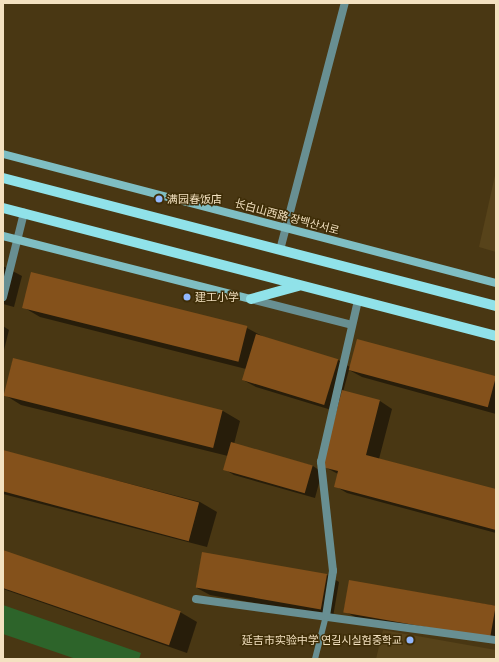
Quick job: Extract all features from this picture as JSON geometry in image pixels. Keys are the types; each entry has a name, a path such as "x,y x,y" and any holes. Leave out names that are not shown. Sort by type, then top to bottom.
{"main road":[{"path":"3,178 496,306"},
{"path":"3,208 496,336"},
{"path":"251,299 300,286"}],"street":[{"path":"280,250 284,229 345,3"},
{"name":"长白山西路 장백산서로","path":"3,154 284,229 496,283"},
{"path":"3,297 24,213"},
{"path":"3,236 352,325"},
{"path":"326,616 333,571 321,462 358,300"},
{"path":"196,599 496,640"}],"lane":[{"path":"316,659 326,616"}],"shaded area":[{"path":"496,171 496,252 479,247"},
{"name":"延吉市实验中学 연길시실험중학교","path":"383,630 496,650 496,659 376,659"}],"green space":[{"path":"3,605 141,653 139,659 76,659 3,634"}],"building":[{"path":"31,272 247,326 238,362 22,308"},
{"path":"256,334 338,359 324,405 242,380"},
{"path":"357,339 496,376 488,407 349,370"},
{"path":"13,358 223,410 213,448 4,396"},
{"path":"342,390 380,400 366,455 496,489 496,530 334,487 338,471 322,467"},
{"path":"231,442 313,465 305,493 223,470"},
{"path":"3,450 199,503 189,541 3,491"},
{"path":"3,550 181,611 169,645 3,588"},
{"path":"202,552 327,574 321,610 196,587"},
{"path":"349,580 496,606 490,638 343,612"}],"place":[{"name":"满园春饭店","path":"159,199"},
{"name":"建工小学","path":"187,297"},
{"name":"延吉市实验中学 연길시실험중학교","path":"410,640"}]}
